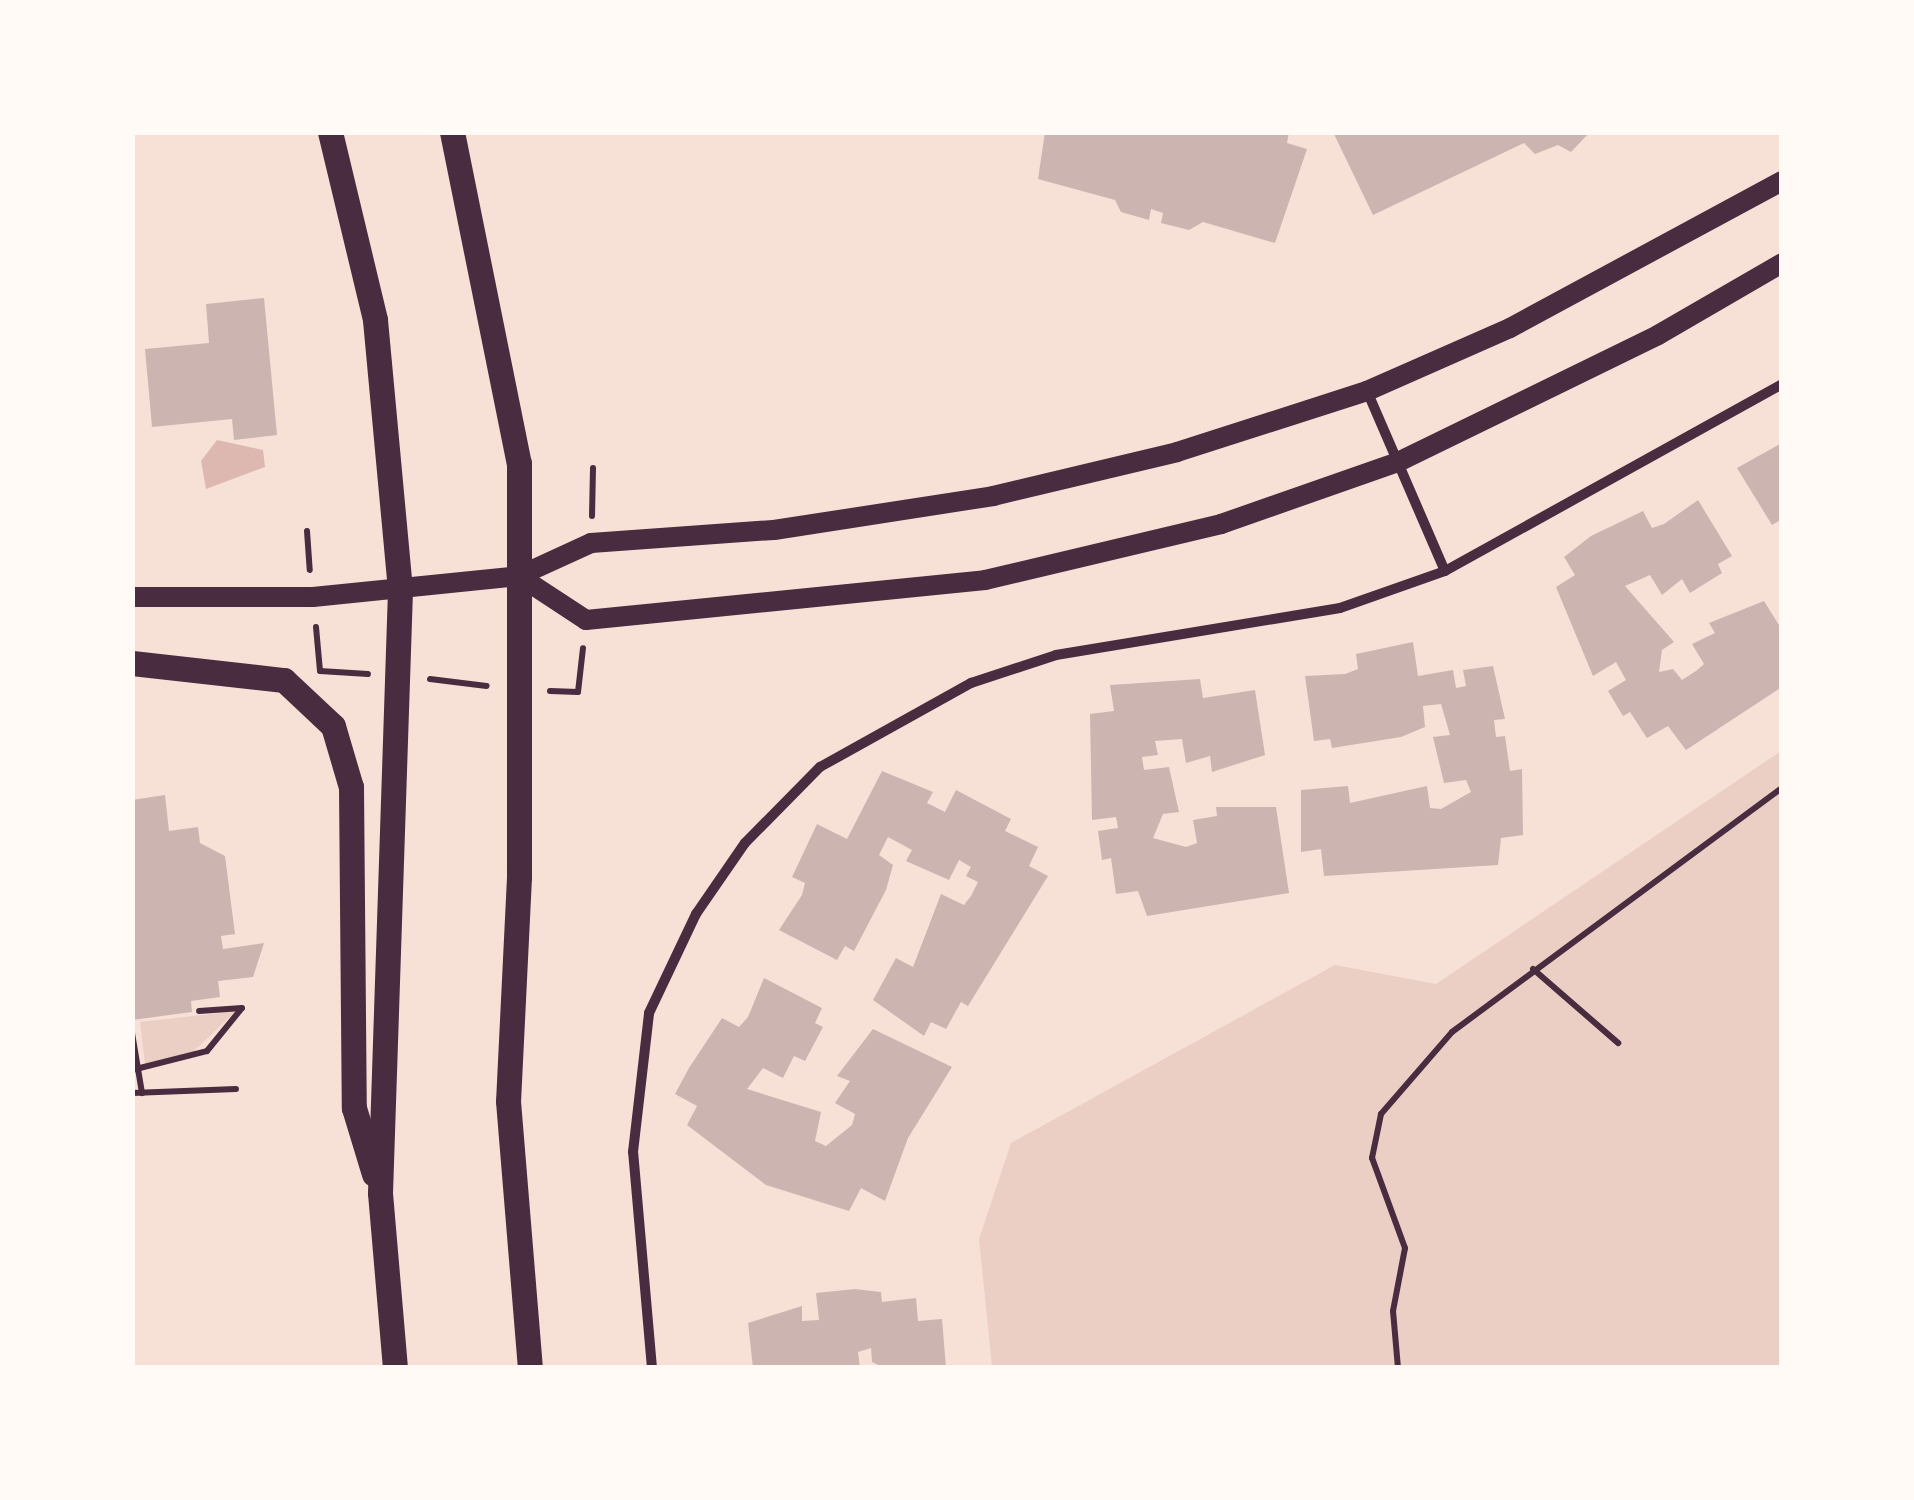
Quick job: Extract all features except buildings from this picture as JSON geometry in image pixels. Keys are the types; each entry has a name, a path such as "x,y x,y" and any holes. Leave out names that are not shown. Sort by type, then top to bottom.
{"main road":[{"path":"330,132 375,320 400,590 380,1193 396,1368"},
{"path":"452,132 518,463 508,1102 530,1368"},
{"path":"132,597 400,590 519,576 592,543 774,530 994,496 1176,452 1366,391 1621,275 1782,182"},
{"path":"519,576 586,620 985,580 1220,524 1398,462 1658,335 1782,262"},
{"path":"132,663 268,675 302,690 333,726 351,787 354,1108 380,1193"}],"street":[{"path":"652,1368 633,1152 649,1012 696,914 745,844 820,766 970,682 1056,655 1340,608 1445,571 1782,384"},
{"path":"1366,391 1445,571"}],"path":[{"path":"1398,1368 1394,1298 1406,1248 1372,1158 1373,1134 1452,1032 1782,788"},
{"path":"1533,970 1618,1044"},
{"path":"136,1070 207,1051 242,1008 199,1012"},
{"path":"132,1033 142,1093"},
{"path":"132,1093 236,1090"}],"shaded area":[{"path":"217,440 263,450 265,467 206,489 201,461"},
{"path":"1781,751 1781,1367 992,1367 979,1239 1011,1143 1335,965 1436,984"},
{"path":"236,1011 193,1052 145,1064 140,1022"}]}
